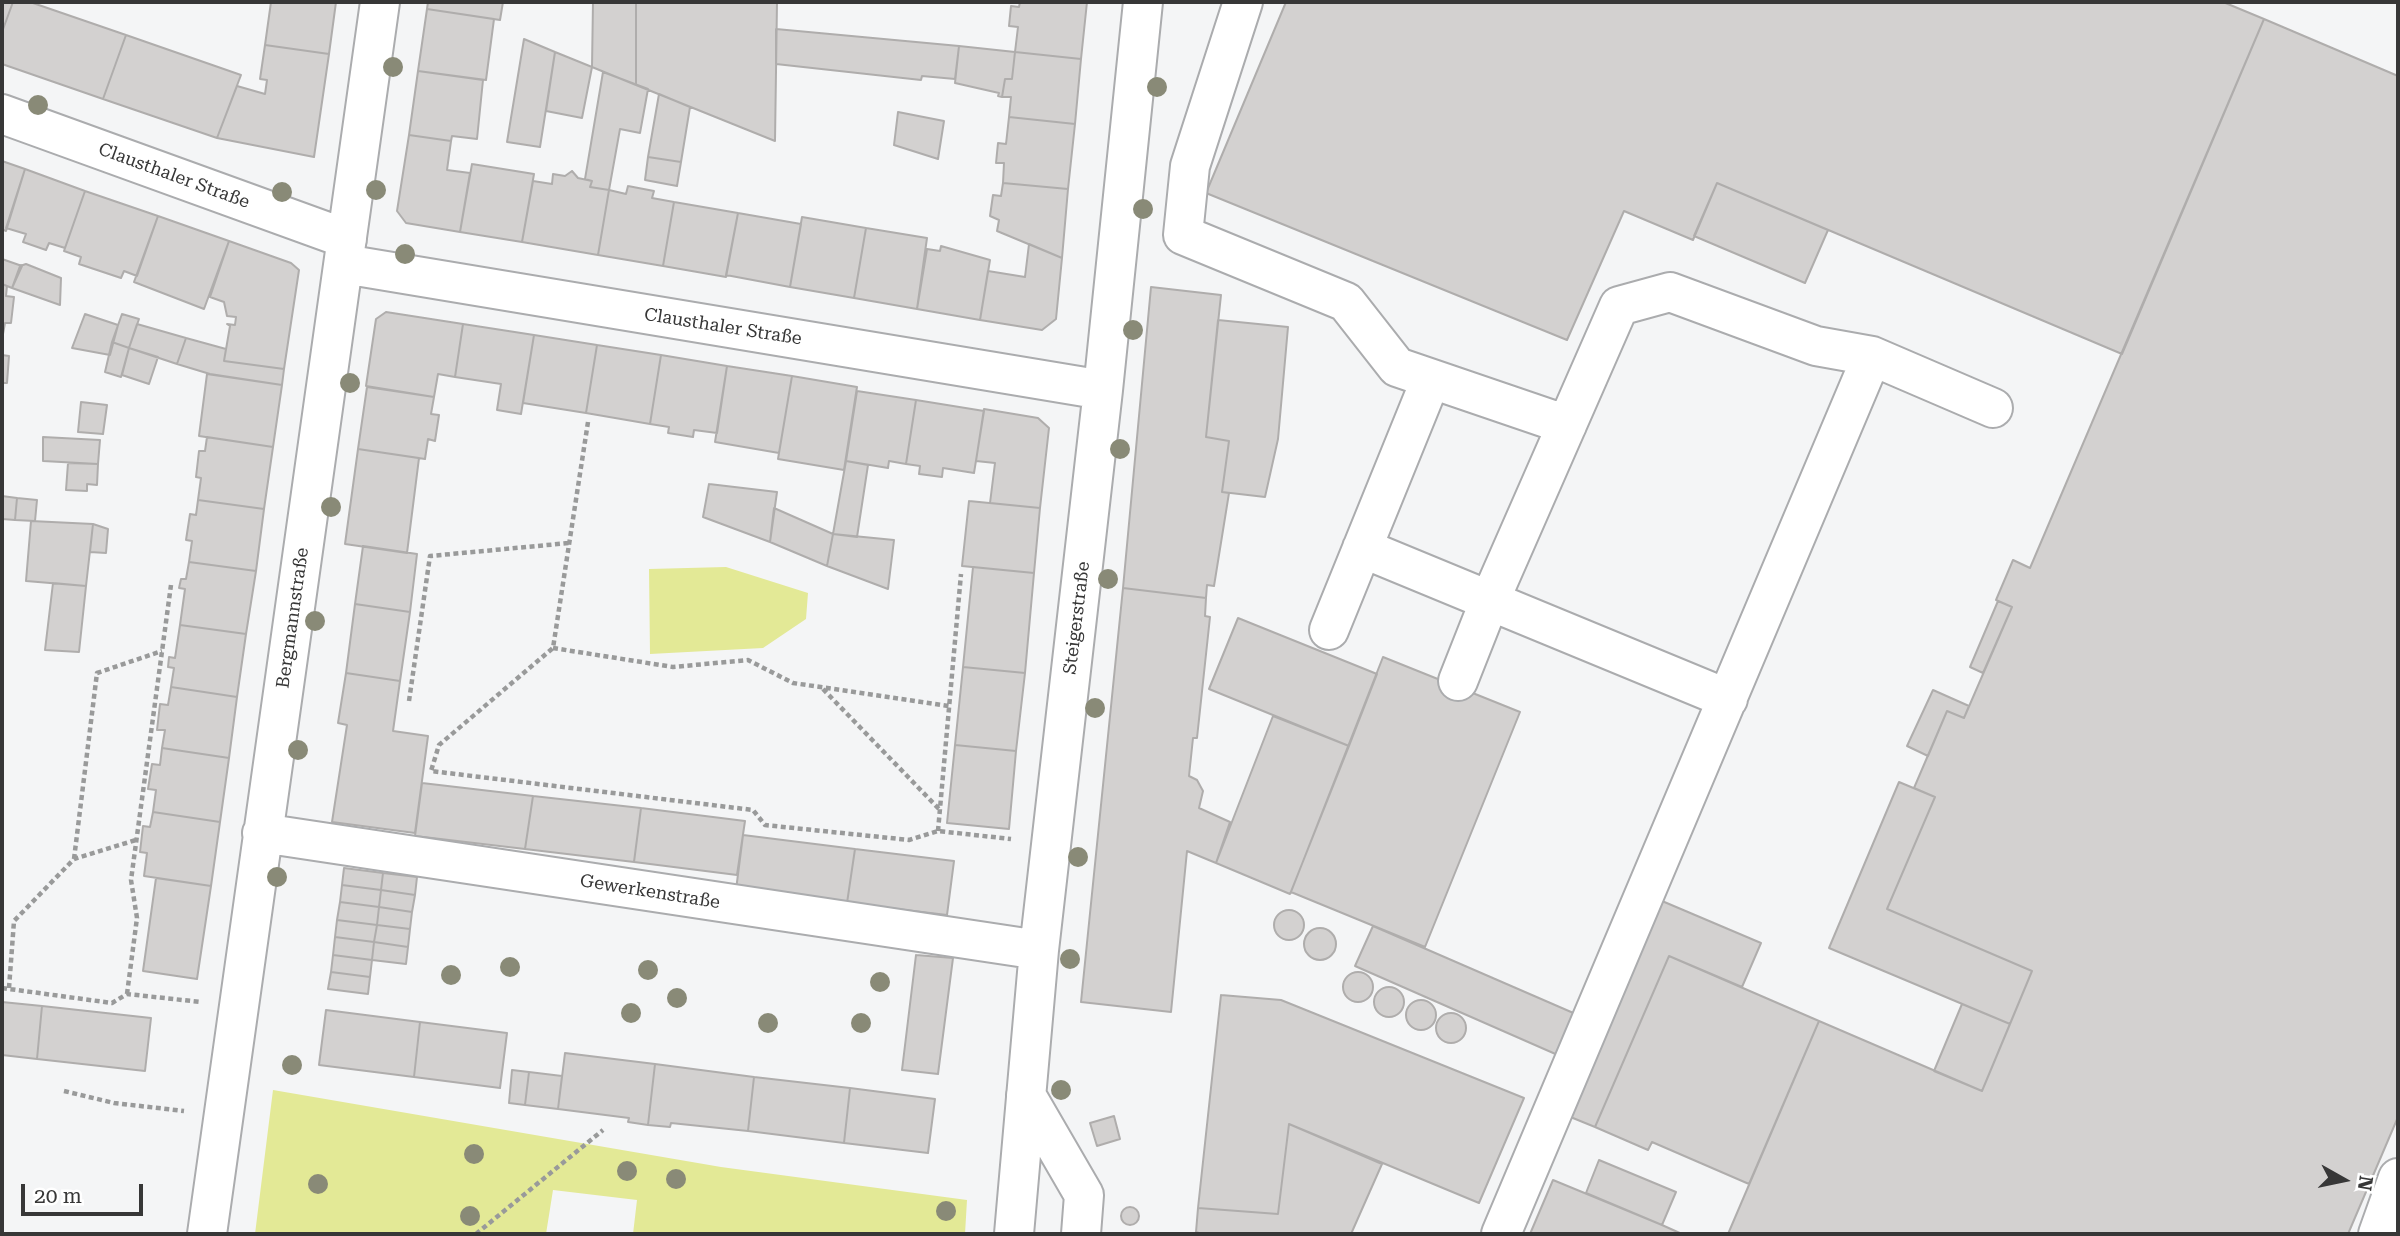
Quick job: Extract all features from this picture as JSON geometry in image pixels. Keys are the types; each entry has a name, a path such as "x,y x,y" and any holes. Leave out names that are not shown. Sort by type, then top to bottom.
{"street":[{"name":"Bergmannstraße","path":"207,1234 380,2"},
{"name":"Steigerstraße","path":"1014,1234 1039,950 1103,390 1143,2"},
{"path":"1243,2 1190,166 1183,235 1346,302 1397,367 1567,425"},
{"name":"Clausthaler Straße","path":"2,114 345,251 1103,390"},
{"path":"1458,681 1490,600 1619,306 1670,292 1816,346 1872,356 1993,408"},
{"path":"1502,1234 1872,356"},
{"path":"1329,630 1431,379"},
{"path":"1362,548 1728,699"},
{"name":"Gewerkenstraße","path":"262,834 1039,950"},
{"path":"1026,1095 1084,1195 1081,1234"},
{"path":"2378,1234 2398,1178"}],"path":[{"path":"588,422 552,648 439,746 431,771 753,810 765,825 909,840 938,831 1022,841"},
{"path":"408,701 429,556 569,543"},
{"path":"938,831 961,574"},
{"path":"127,994 137,918 131,880 171,585"},
{"path":"552,648 673,667 748,660 793,683 949,706"},
{"path":"74,859 97,673 162,651"},
{"path":"823,688 940,810"},
{"path":"9,988 14,921 74,859 136,840"},
{"path":"2,988 112,1003 127,994 153,997"},
{"path":"64,1091 114,1103 188,1111"},
{"path":"476,1234 603,1130"}],"green space":[{"path":"726,567 808,593 806,619 763,648 650,654 649,569"},
{"path":"273,1090 721,1167 967,1200 965,1234 633,1234 637,1200 553,1190 546,1234 255,1234"}],"building":[{"path":"2,2 13,2 2,32"},
{"path":"13,2 30,2 126,35 103,99 2,64 2,32"},
{"path":"271,2 336,2 329,54 265,45"},
{"path":"428,2 503,2 500,20 427,9"},
{"path":"593,2 636,2 636,85 592,67"},
{"path":"636,2 777,2 775,141 636,85"},
{"path":"1020,2 1087,2 1081,59 1015,52 1018,27 1009,26 1011,6 1019,7"},
{"path":"1286,2 2223,2 2264,19 2122,354 1717,183 1693,240 1624,211 1567,340 1206,193"},
{"path":"427,9 494,19 486,80 418,71"},
{"path":"2264,19 2398,76 2398,1117 2348,1234 1728,1234 1819,1021 1982,1091 2032,971 1887,909 1935,797 1914,788 1947,711 1964,718 2012,607 1996,600 2013,560 2030,568"},
{"path":"776,29 959,46 955,79 922,76 921,80 776,64"},
{"path":"126,35 241,75 217,138 103,99"},
{"path":"524,39 555,52 540,147 507,142"},
{"path":"265,45 329,54 314,157 217,138 237,86 265,94 267,80 260,79"},
{"path":"959,46 1015,52 1012,79 1005,79 1002,97 998,96 999,93 955,83"},
{"path":"555,52 592,67 582,118 546,111"},
{"path":"1015,52 1081,59 1075,124 1009,117 1011,97 1002,97 1005,79 1012,79"},
{"path":"418,71 483,80 477,139 452,136 451,141 409,135"},
{"path":"603,72 648,89 640,133 620,129 609,190 590,187 592,181 585,179"},
{"path":"659,94 690,107 681,162 648,157"},
{"path":"898,112 944,121 938,159 894,145"},
{"path":"1009,117 1075,124 1068,189 1003,183 1004,163 996,163 998,143 1006,144"},
{"path":"409,135 451,141 447,170 470,173 460,232 406,223 397,211"},
{"path":"648,157 681,162 677,186 645,180"},
{"path":"2,161 25,169 6,231 2,229"},
{"path":"472,164 534,174 522,242 460,232"},
{"path":"25,169 85,191 65,248 49,243 46,250 23,242 26,234 6,228"},
{"path":"572,171 578,178 592,181 590,187 609,190 598,255 522,242 533,181 552,184 553,174 565,176"},
{"path":"1003,183 1068,189 1062,258 997,231 999,220 990,216 993,195 1001,196"},
{"path":"1717,183 1828,230 1805,283 1694,236"},
{"path":"628,186 654,191 652,198 674,202 663,266 598,255 609,190 626,194"},
{"path":"85,191 158,216 137,276 124,271 121,278 79,264 81,257 64,251"},
{"path":"674,202 738,213 726,277 663,266"},
{"path":"738,213 801,224 790,287 726,275"},
{"path":"158,216 229,241 204,309 134,282"},
{"path":"802,217 866,228 854,298 790,287"},
{"path":"866,228 927,238 917,309 854,298"},
{"path":"229,241 291,263 299,270 284,369 224,361 230,326 227,324 235,325 236,317 227,316 224,302 210,297"},
{"path":"1029,244 1062,258 1056,319 1042,330 980,320 988,271 1025,277"},
{"path":"941,246 990,260 980,320 917,309 927,249 940,251"},
{"path":"2,259 22,266 12,288 2,284"},
{"path":"26,264 61,278 60,305 12,288 20,266"},
{"path":"2,284 7,286 6,296 14,297 11,323 5,323 3,334"},
{"path":"1151,287 1221,295 1206,437 1229,441 1222,492 1229,493 1214,586 1207,585 1206,598 1123,588"},
{"path":"386,312 463,324 455,377 438,374 434,397 366,386 376,319"},
{"path":"85,314 118,325 110,355 72,348"},
{"path":"122,314 139,319 129,348 112,342"},
{"path":"1218,320 1288,327 1278,439 1265,497 1222,492 1229,441 1206,437"},
{"path":"137,324 186,338 177,364 129,348"},
{"path":"463,324 534,335 521,414 497,410 501,384 455,377"},
{"path":"534,335 597,345 586,413 523,403"},
{"path":"186,338 226,349 224,361 284,369 282,385 210,374 177,364"},
{"path":"112,342 129,348 121,377 105,372"},
{"path":"597,345 661,355 650,424 586,413"},
{"path":"129,348 158,357 149,384 122,375"},
{"path":"2,355 9,356 7,383 2,383"},
{"path":"661,355 727,366 717,433 694,430 693,437 668,433 669,427 650,424"},
{"path":"727,366 792,376 779,453 715,442"},
{"path":"207,374 282,385 273,447 199,436"},
{"path":"792,376 857,387 844,470 778,459"},
{"path":"367,387 434,397 431,414 439,415 435,441 428,439 425,459 358,449"},
{"path":"857,391 916,400 906,464 889,461 888,468 846,461"},
{"path":"916,400 984,411 974,473 943,468 942,477 919,474 920,466 906,464"},
{"path":"81,402 107,405 103,434 78,432"},
{"path":"984,409 1038,418 1049,428 1040,508 990,503 995,463 976,461"},
{"path":"43,437 100,440 98,464 43,461"},
{"path":"207,437 273,447 264,509 198,500 201,478 196,477 199,451 205,451"},
{"path":"358,449 419,458 407,553 345,544"},
{"path":"846,461 868,465 857,537 833,534"},
{"path":"68,463 98,464 97,485 87,484 87,491 66,490"},
{"path":"709,484 777,492 770,542 703,517"},
{"path":"2,496 17,498 15,520 2,519"},
{"path":"17,498 37,500 35,521 15,520"},
{"path":"198,500 264,509 256,571 189,562 192,541 186,540 190,514 196,515"},
{"path":"969,501 1040,508 1034,573 962,566"},
{"path":"774,508 833,534 827,566 770,542"},
{"path":"31,521 93,524 86,586 26,581"},
{"path":"93,524 108,529 106,553 90,552"},
{"path":"833,534 894,540 888,589 827,566"},
{"path":"363,546 417,554 410,612 355,604"},
{"path":"189,562 256,571 246,634 180,625 185,589 179,588 181,579 186,579"},
{"path":"973,567 1034,573 1025,673 963,667"},
{"path":"53,583 86,586 79,652 45,650"},
{"path":"1123,588 1206,598 1205,616 1210,617 1197,738 1193,738 1189,776 1197,780 1203,791 1199,808 1230,822 1216,863 1187,851 1171,1012 1081,1002"},
{"path":"1998,601 2012,607 1983,673 1970,667"},
{"path":"355,604 410,612 400,681 346,673"},
{"path":"1238,618 1377,674 1349,746 1209,689"},
{"path":"180,625 246,634 237,697 171,687 174,668 168,667 169,657 175,658"},
{"path":"1383,657 1520,712 1425,947 1291,892"},
{"path":"963,667 1025,673 1016,751 955,745"},
{"path":"346,673 400,681 393,731 428,736 415,833 332,822 347,725 338,723"},
{"path":"171,687 237,697 229,758 162,748 165,730 157,730 160,704 168,705"},
{"path":"1933,690 1969,706 1964,718 1947,711 1928,756 1907,746"},
{"path":"1273,716 1349,746 1290,894 1216,863"},
{"path":"955,745 1016,751 1009,829 947,823"},
{"path":"162,748 229,758 220,822 153,812 156,790 148,789 152,764 160,765"},
{"path":"1899,782 1935,797 1887,909 2032,971 2010,1024 1829,948"},
{"path":"422,783 533,796 525,849 415,836"},
{"path":"533,796 641,808 634,862 525,849"},
{"path":"641,808 745,821 737,875 634,862"},
{"path":"153,812 220,822 211,886 144,876 147,853 140,852 143,826 150,827"},
{"path":"743,835 855,849 847,903 736,890"},
{"path":"855,849 954,861 947,915 847,903"},
{"path":"344,868 383,873 381,890 342,885"},
{"path":"383,873 417,877 415,895 381,890"},
{"path":"156,878 211,886 197,979 143,971"},
{"path":"342,885 381,890 379,907 340,902"},
{"path":"381,890 415,895 412,912 379,907"},
{"path":"1662,901 1761,943 1742,987 1669,956 1595,1127 1568,1116"},
{"path":"340,902 379,907 377,925 337,920"},
{"path":"379,907 412,912 410,929 377,925"},
{"path":"1289,910 1300,914 1304,925 1300,936 1289,940 1278,936 1274,925 1278,914"},
{"path":"337,920 377,925 374,942 335,937"},
{"path":"377,925 410,929 408,947 374,942"},
{"path":"1373,926 1578,1015 1560,1056 1355,966"},
{"path":"1320,928 1331,933 1336,944 1331,955 1320,960 1309,955 1304,944 1309,933"},
{"path":"335,937 374,942 372,960 333,955"},
{"path":"374,942 408,947 406,964 372,960"},
{"path":"333,955 372,960 370,977 331,972"},
{"path":"916,955 953,958 938,1074 902,1070"},
{"path":"1669,956 1819,1021 1749,1184 1652,1142 1648,1150 1595,1127"},
{"path":"331,972 370,977 368,994 328,989"},
{"path":"1358,972 1364,973 1372,981 1372,993 1364,1001 1358,1002 1352,1001 1344,993 1343,987 1344,981 1352,973"},
{"path":"1389,987 1395,988 1403,996 1403,1008 1395,1016 1389,1017 1383,1016 1375,1008 1374,1002 1375,996 1383,988"},
{"path":"1221,995 1281,1000 1524,1098 1479,1203 1289,1124 1278,1214 1198,1208"},
{"path":"1421,1000 1427,1001 1435,1009 1435,1021 1427,1029 1421,1030 1415,1029 1407,1021 1406,1015 1407,1009 1415,1001"},
{"path":"2,1002 42,1006 37,1059 2,1055"},
{"path":"1962,1004 2010,1024 1982,1091 1934,1071"},
{"path":"42,1006 151,1018 145,1071 37,1059"},
{"path":"326,1010 420,1022 414,1077 319,1065"},
{"path":"1451,1013 1462,1017 1466,1028 1462,1039 1451,1043 1440,1039 1436,1028 1440,1017"},
{"path":"420,1022 507,1033 500,1088 414,1077"},
{"path":"565,1053 655,1064 648,1125 628,1122 629,1118 558,1109"},
{"path":"655,1064 754,1077 748,1131 671,1123 670,1127 648,1125"},
{"path":"512,1070 529,1072 525,1105 509,1103"},
{"path":"529,1072 562,1076 558,1109 525,1105"},
{"path":"754,1077 850,1088 844,1143 748,1131"},
{"path":"850,1088 935,1099 928,1153 844,1143"},
{"path":"1114,1116 1120,1139 1097,1146 1090,1123"},
{"path":"1289,1124 1382,1164 1351,1234 1196,1232 1198,1208 1278,1214"},
{"path":"1599,1160 1676,1192 1662,1225 1586,1193"},
{"path":"1553,1180 1662,1225 1682,1234 1530,1234"},
{"path":"1126,1207 1134,1207 1139,1216 1137,1223 1126,1225 1121,1220 1121,1212"}]}
